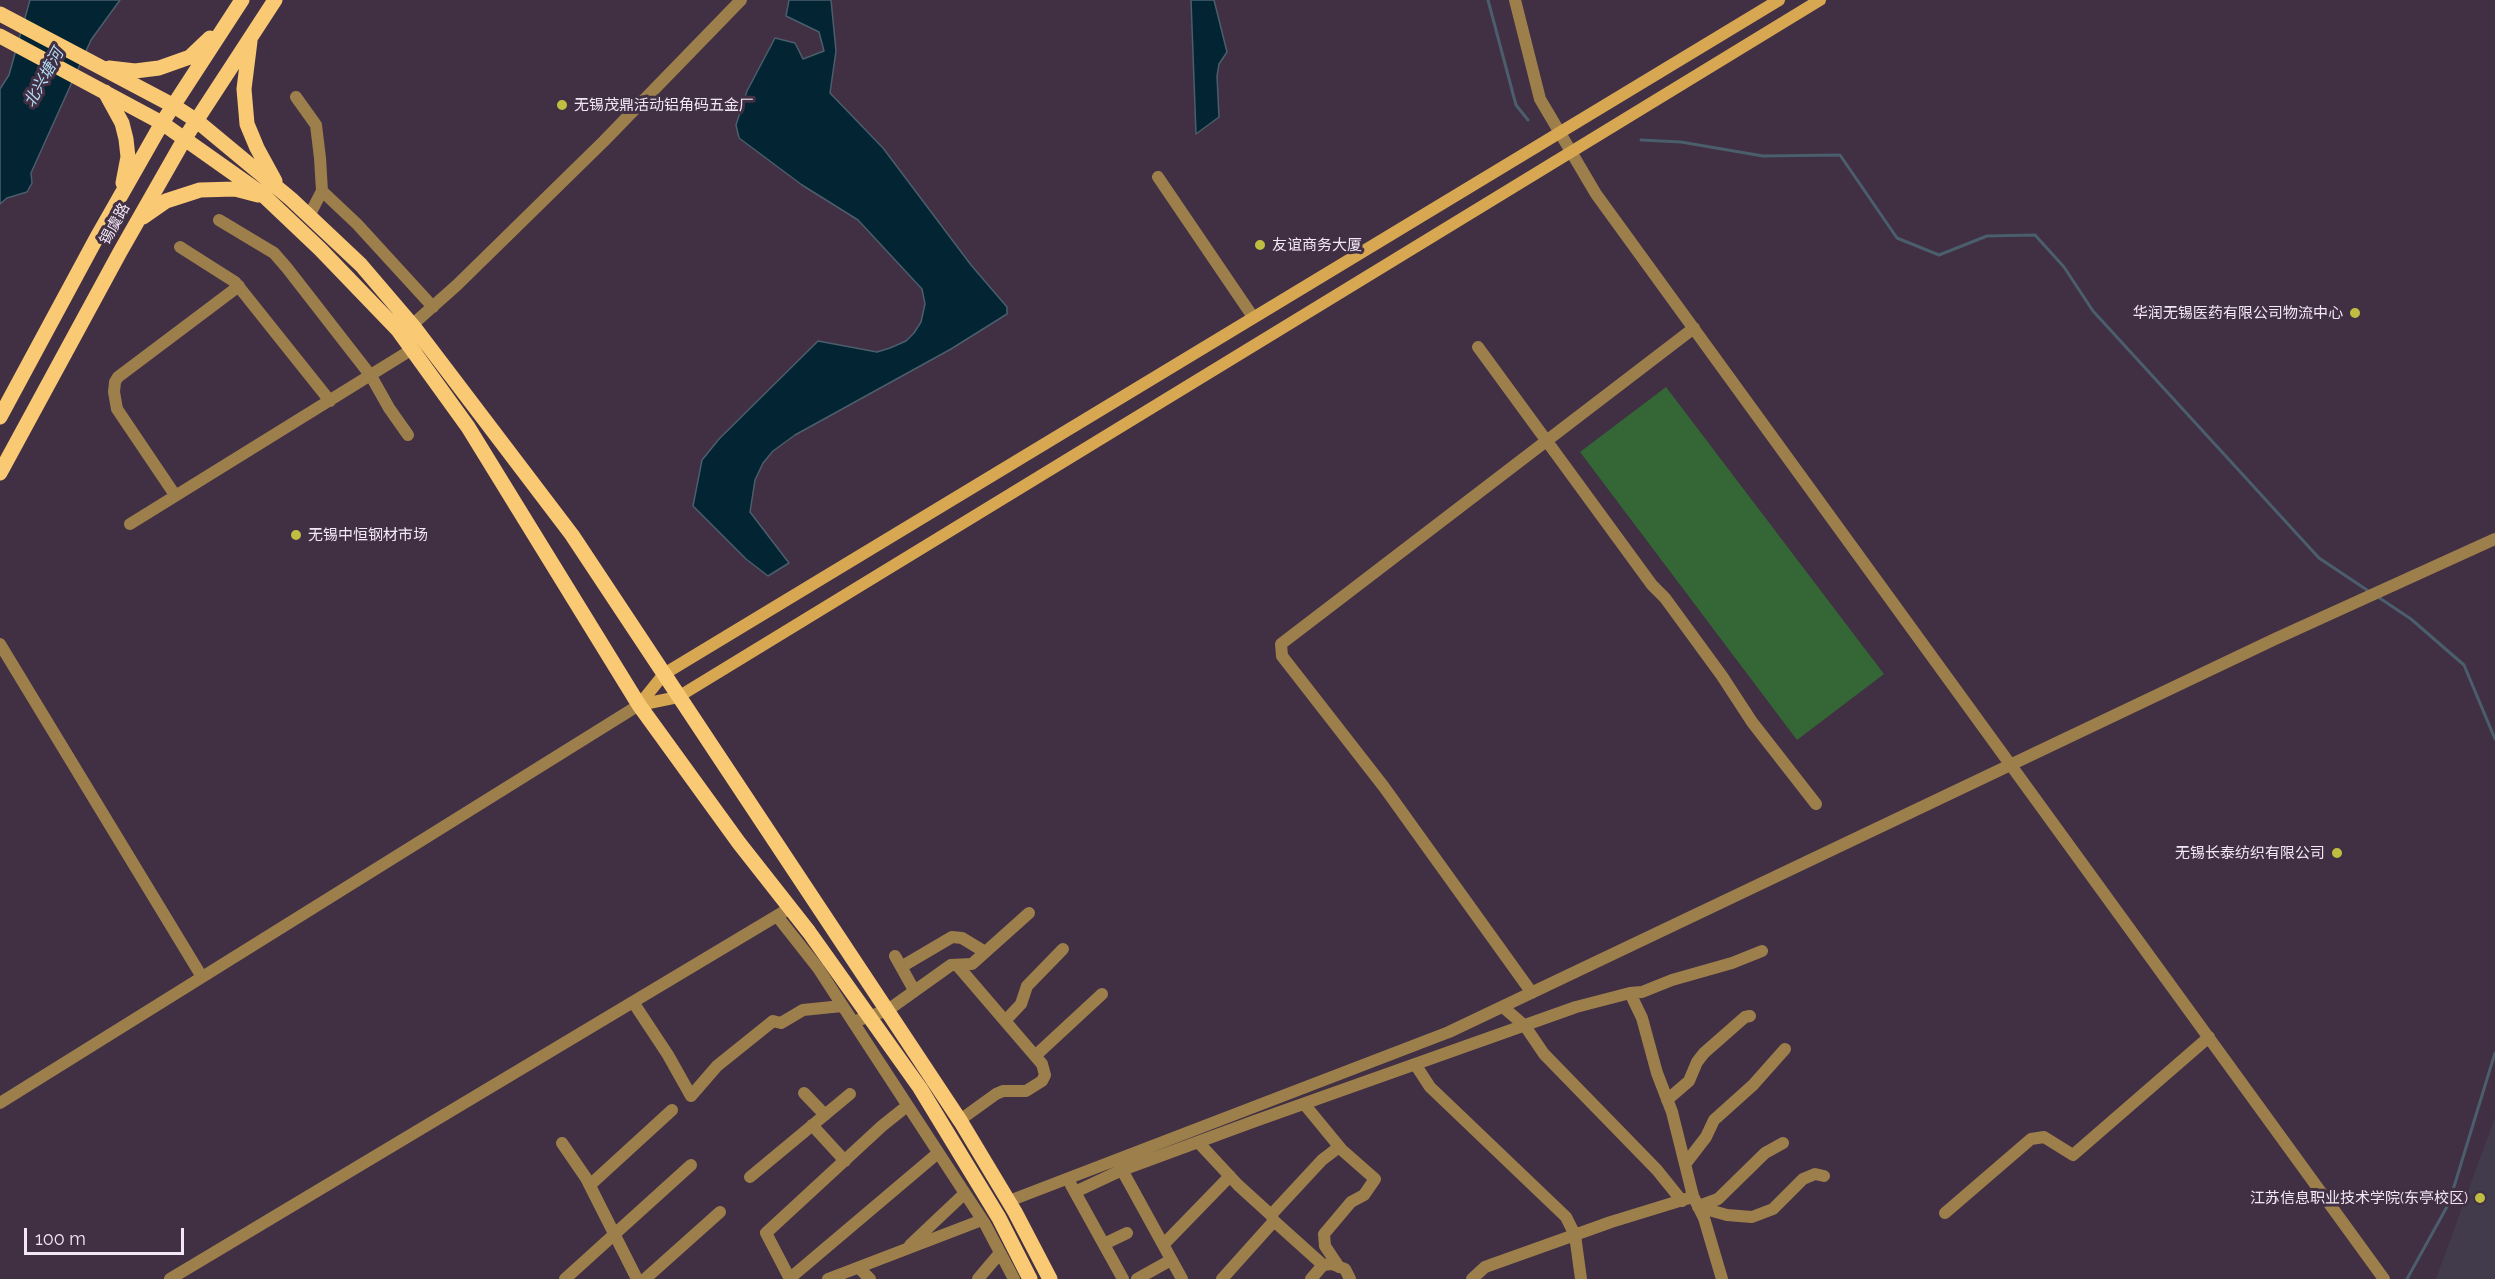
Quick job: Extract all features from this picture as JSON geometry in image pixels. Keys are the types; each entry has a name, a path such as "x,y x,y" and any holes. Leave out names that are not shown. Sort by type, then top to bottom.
{"main road":[{"path":"96,65 135,71 159,68 180,61 207,43 242,0"},
{"name":"锡虞路","path":"0,417 162,123 242,0"},
{"name":"锡虞路","path":"0,473 185,138 274,0"},
{"path":"639,705 664,674 1779,0"},
{"path":"639,705 678,697 1820,0"},
{"path":"0,14 174,106 196,121 274,194 320,249 398,330 419,346 572,535 960,1120 1009,1201 1050,1279"},
{"path":"5,38 162,123 309,216 361,265 412,325 419,346 639,705 739,843 783,912 869,1017 920,1088 999,1218 1024,1278"},
{"path":"250,38 244,89 247,124 274,194"},
{"path":"105,92 122,123 126,139 128,157 120,196"},
{"path":"137,222 166,201 200,190 235,189 274,194"}],"street":[{"path":"412,325 604,141 741,0"},
{"path":"1515,0 1540,99 1596,194 2384,1279"},
{"path":"296,97 316,125 322,191 309,216"},
{"path":"1158,177 1253,317"},
{"path":"322,191 357,224 433,307"},
{"path":"219,220 273,254 371,376 408,435"},
{"path":"180,247 239,286 330,400"},
{"path":"176,495 117,408 115,382 118,377 239,286"},
{"path":"1533,993 1384,788 1282,656 1281,644 1694,328"},
{"path":"130,524 419,346"},
{"path":"1478,347 1549,441 1652,585 1665,598 1722,676 1752,722 1816,804"},
{"path":"1009,1201 1449,1032 2264,644 2495,539"},
{"path":"0,644 202,977"},
{"path":"0,1103 639,705"},
{"path":"170,1279 783,912 982,1220 1000,1253 1024,1278"},
{"path":"853,1022 888,1010 951,965 972,964 1029,913"},
{"path":"914,990 898,962 952,936 962,938 985,952"},
{"path":"1005,1021 1021,1004 1027,986 1063,949"},
{"path":"1075,1192 1122,1170 1576,1007 1642,992 1762,951"},
{"path":"957,964 1035,1056 1045,1071 1042,1081 1026,1090 1003,1091 996,1094 960,1120"},
{"path":"1630,993 1642,1018 1686,1163 1691,1201"},
{"path":"1035,1056 1102,994"},
{"path":"633,1002 668,1055 691,1096 717,1066 773,1021 781,1023 803,1010 843,1006"},
{"path":"1503,1007 1525,1026 1544,1054 1657,1170 1691,1201 1704,1218 1722,1279"},
{"path":"1667,1100 1689,1081 1697,1062 1704,1053 1745,1017 1750,1016"},
{"path":"1945,1213 2031,1139 2044,1137 2073,1155 2209,1037"},
{"path":"1686,1163 1706,1137 1714,1120 1753,1084 1785,1049"},
{"path":"1415,1064 1430,1087 1566,1217 1575,1235 1581,1279"},
{"path":"804,1092 825,1115"},
{"path":"750,1177 850,1094"},
{"path":"1305,1105 1339,1147 1375,1179 1364,1195 1351,1202 1324,1234 1325,1246 1339,1267"},
{"path":"908,1106 766,1233 790,1279 938,1154"},
{"path":"590,1185 672,1110"},
{"path":"812,1125 845,1161"},
{"path":"1198,1142 1323,1265"},
{"path":"562,1143 590,1185 637,1279"},
{"path":"1472,1279 1485,1267 1575,1235 1691,1201 1718,1199 1765,1153 1784,1143"},
{"path":"1222,1279 1322,1160 1339,1147"},
{"path":"565,1279 692,1165"},
{"path":"1122,1170 1182,1279"},
{"path":"1691,1201 1727,1215 1752,1217 1773,1209 1803,1179 1815,1174 1824,1176"},
{"path":"1163,1245 1230,1176"},
{"path":"1067,1178 1123,1279"},
{"path":"905,1250 964,1194"},
{"path":"645,1279 720,1212"},
{"path":"828,1279 982,1220"},
{"path":"1104,1244 1127,1233"},
{"path":"978,1279 1000,1253"},
{"path":"1137,1279 1172,1260"},
{"path":"1311,1279 1323,1265 1332,1264 1347,1271 1350,1279"},
{"path":"859,1268 870,1279"}],"shaded area":[{"name":"江苏信息职业技术学院(东亭校区)","path":"2495,1117 2495,1279 2436,1279"}],"green space":[{"path":"1666,387 1884,674 1797,740 1580,452"}],"water":[{"name":"北兴塘河","path":"30,0 120,0 91,40 31,173 32,183 27,192 7,198 0,204 0,89 9,75"},
{"path":"789,0 831,0 836,51 830,93 883,148 971,265 1007,307 1007,314 951,349 795,435 773,451 763,463 755,480 750,512 789,563 768,576 746,559 693,506 702,460 719,439 818,341 877,352 890,348 906,341 914,333 921,322 925,304 922,289 858,220 802,185 739,138 736,125 747,91 775,38 795,43 803,59 824,51 819,32 786,16"},
{"path":"1191,0 1214,0 1227,52 1219,64 1217,76 1219,117 1196,134"}],"waterway":[{"path":"1488,0 1516,105 1528,120"},
{"path":"1641,140 1681,142 1763,156 1840,155 1897,238 1939,255 1987,236 2035,235 2064,267 2093,311 2319,558 2370,592"},
{"path":"2378,597 2411,619 2464,665 2495,739"},
{"path":"2407,1279 2449,1203 2495,1053"}],"place":[{"name":"无锡茂鼎活动铝角码五金厂","path":"562,105"},
{"name":"友谊商务大厦","path":"1260,245"},
{"name":"华润无锡医药有限公司物流中心","path":"2355,313"},
{"name":"无锡中恒钢材市场","path":"296,535"},
{"name":"无锡长泰纺织有限公司","path":"2337,853"},
{"name":"江苏信息职业技术学院(东亭校区)","path":"2480,1198"}]}
